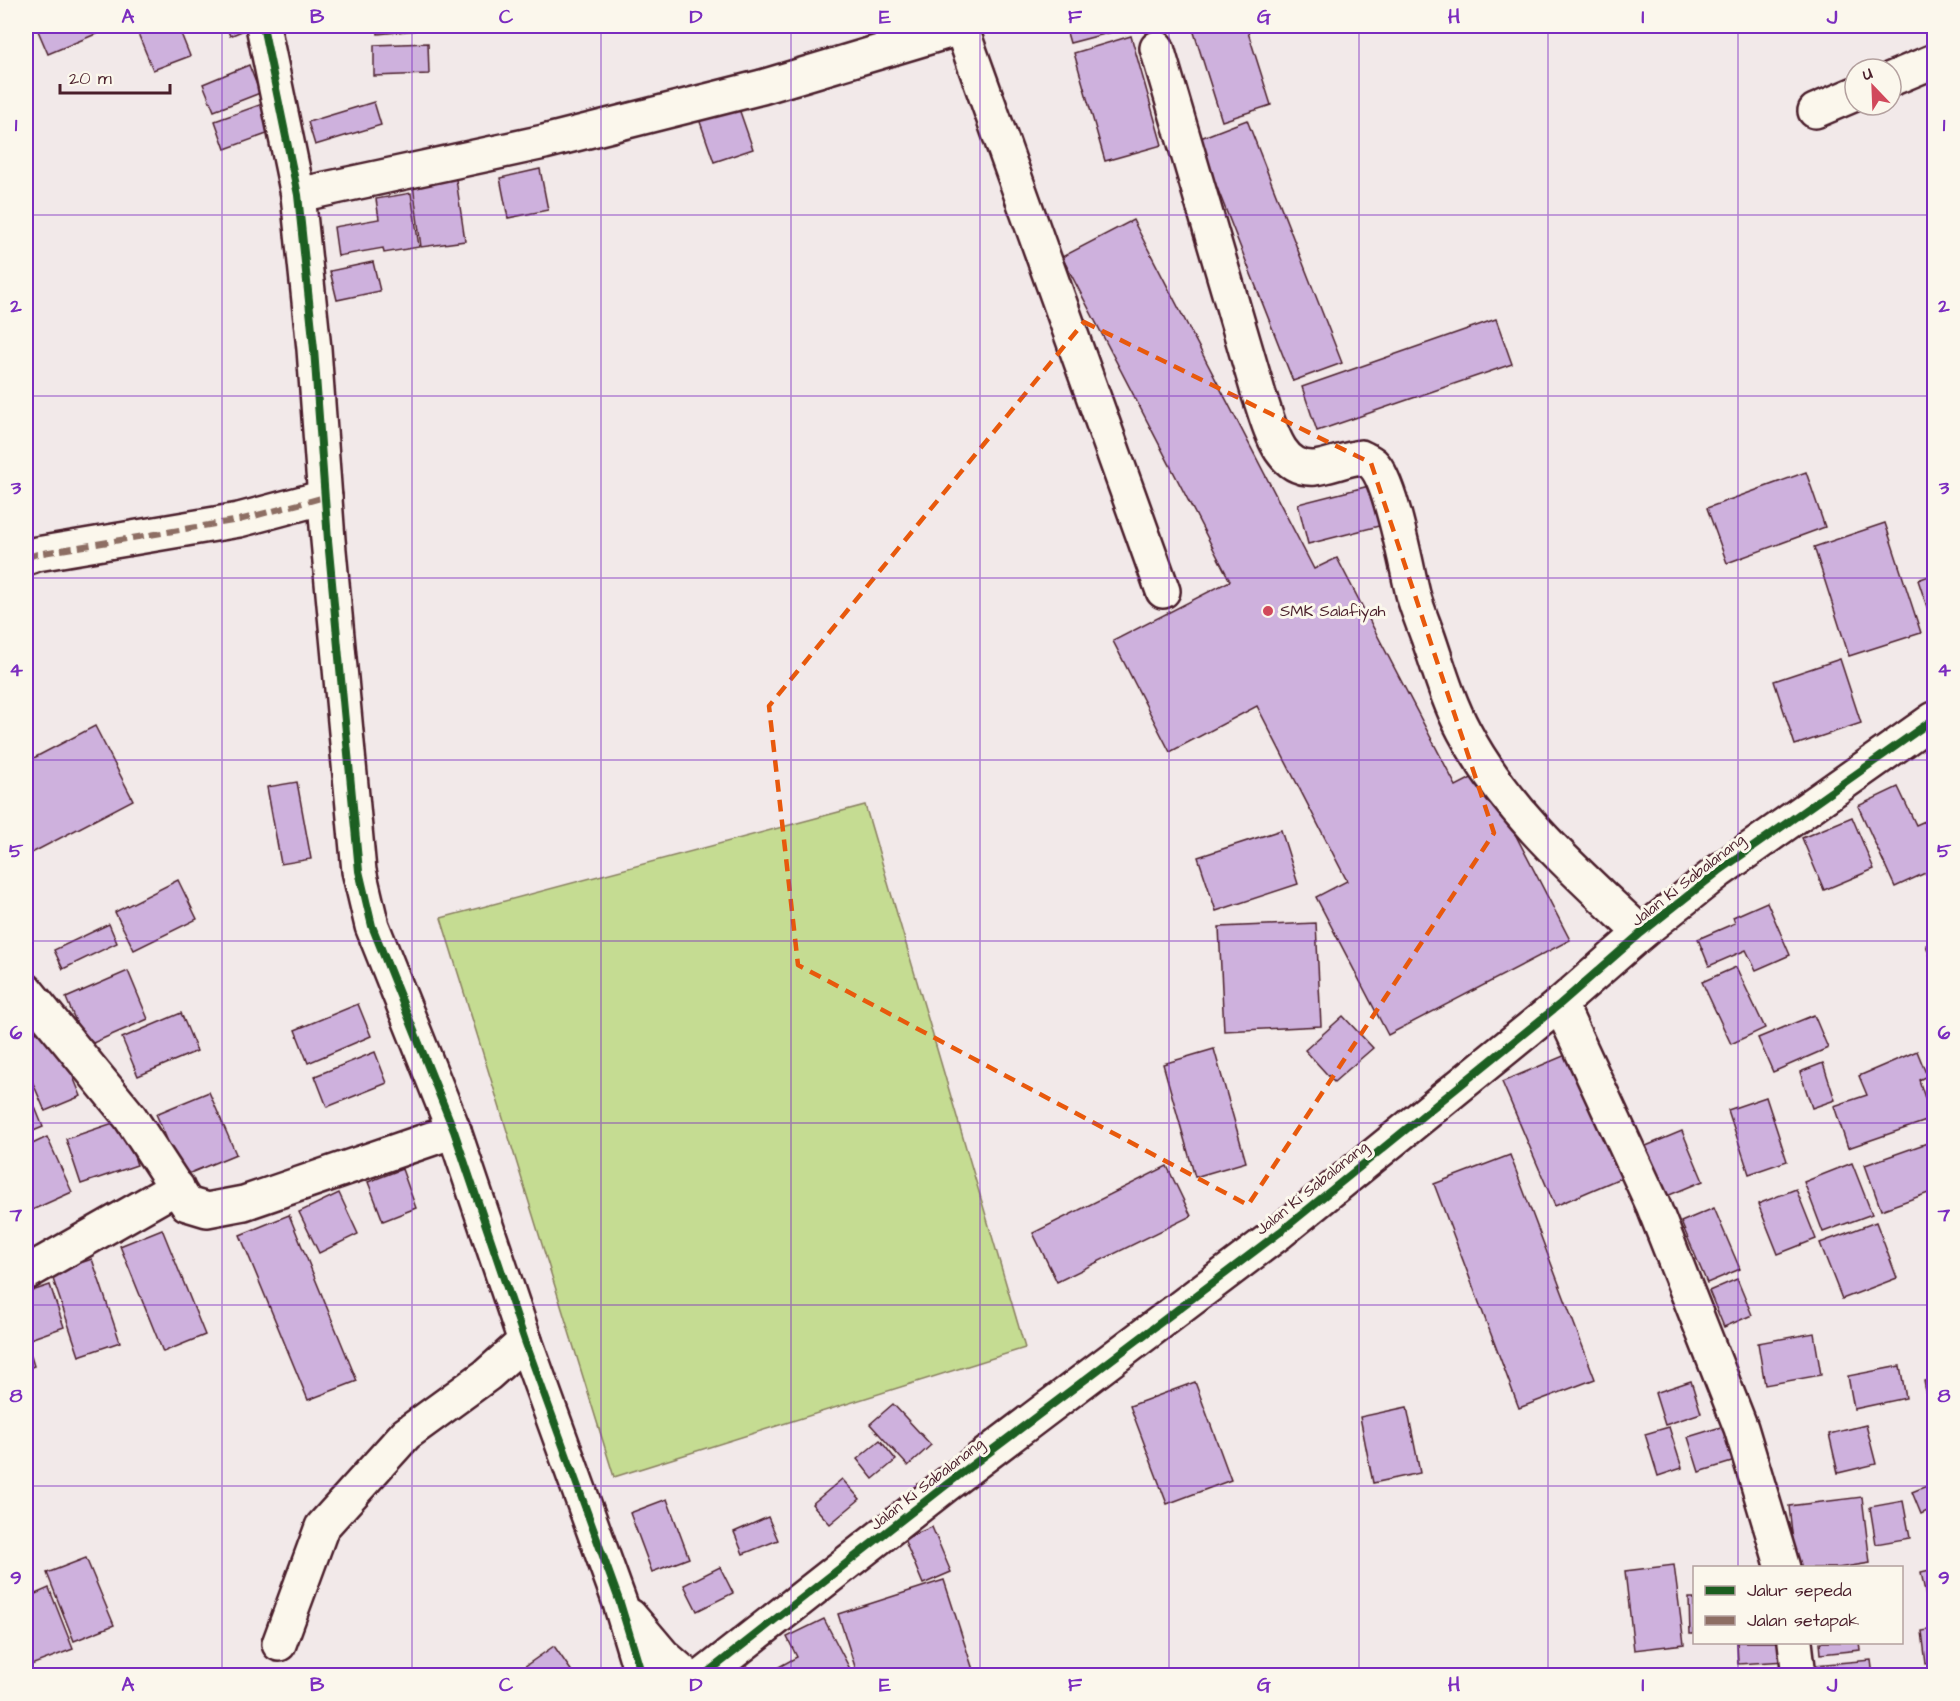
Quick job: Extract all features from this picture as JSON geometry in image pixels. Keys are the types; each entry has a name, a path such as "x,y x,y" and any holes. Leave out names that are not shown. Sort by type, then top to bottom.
{"street":[{"path":"263,26 298,195 314,350 359,871 372,926 454,1131 525,1341 620,1603 642,1676"},
{"path":"298,195 544,142 739,93 963,26 1163,591"},
{"path":"1157,48 1259,395 1276,441 1287,458 1298,467 1315,468 1361,457 1373,464 1389,496 1414,596 1445,689 1464,731 1492,776 1522,814 1564,861 1641,933"},
{"path":"1903,74 1935,61"},
{"path":"1815,111 1843,99"},
{"path":"26,558 239,519 325,497"},
{"name":"Jalan Ki Sabalanang","path":"703,1676 946,1485 1280,1232 1719,871 1935,719"},
{"path":"26,990 130,1117 187,1204 196,1208 207,1210 244,1203 454,1131"},
{"path":"1560,1004 1662,1227 1741,1428 1782,1566"},
{"path":"26,1273 177,1187"},
{"path":"279,1644 322,1527 406,1434 487,1375 525,1341"},
{"path":"620,1603 663,1656 687,1676"},
{"path":"1795,1644 1799,1676"}],"highlighted area":[{"path":"1084,322 1371,463 1494,833 1248,1205 798,965 769,706"}],"green space":[{"path":"865,805 1025,1348 614,1477 441,918"}],"building":[{"path":"36,26 115,26 48,54"},
{"path":"135,26 178,26 190,56 153,70"},
{"path":"226,26 254,26 230,36"},
{"path":"377,26 418,26 418,30 378,34"},
{"path":"1065,26 1135,26 1070,43"},
{"path":"1192,26 1246,26 1271,105 1222,121"},
{"path":"1131,36 1162,145 1105,161 1074,53"},
{"path":"428,43 429,74 374,76 374,45"},
{"path":"249,65 260,93 214,111 203,84"},
{"path":"374,102 381,125 315,145 308,122"},
{"path":"265,103 275,131 225,149 215,121"},
{"path":"737,103 753,149 714,162 698,116"},
{"path":"1247,120 1342,363 1293,381 1198,139"},
{"path":"540,169 548,210 508,218 500,178"},
{"path":"456,179 465,241 421,247 413,185"},
{"path":"411,193 419,247 384,253 383,248 338,256 334,227 379,219 376,199"},
{"name":"SMK Salafiyah","path":"1133,220 1314,569 1337,558 1456,786 1483,772 1570,940 1388,1035 1316,897 1347,881 1257,706 1170,752 1113,641 1230,581 1062,257"},
{"path":"373,262 380,291 337,300 330,271"},
{"path":"1496,319 1512,364 1317,431 1302,387"},
{"path":"1806,472 1825,527 1727,563 1707,508"},
{"path":"1369,486 1379,526 1308,544 1298,504"},
{"path":"1885,523 1921,633 1849,656 1814,547"},
{"path":"1934,574 1934,628 1918,580"},
{"path":"1840,659 1861,723 1795,745 1774,681"},
{"path":"95,726 133,800 26,856 26,762"},
{"path":"297,782 311,859 281,864 267,787"},
{"path":"1898,787 1916,825 1934,817 1934,869 1895,887 1858,806"},
{"path":"1852,817 1874,869 1824,890 1802,838"},
{"path":"1281,830 1298,884 1216,911 1198,857"},
{"path":"178,880 197,919 134,950 115,912"},
{"path":"1767,902 1790,955 1756,970 1746,950 1709,966 1698,939 1735,923 1733,917"},
{"path":"1316,923 1321,1026 1224,1031 1219,927"},
{"path":"109,924 117,943 63,969 54,950"},
{"path":"1934,941 1934,967 1926,945"},
{"path":"1736,967 1765,1028 1731,1044 1702,982"},
{"path":"128,971 148,1019 86,1046 66,998"},
{"path":"358,1004 371,1036 308,1063 295,1030"},
{"path":"181,1013 197,1051 138,1076 122,1038"},
{"path":"1814,1015 1828,1048 1773,1072 1758,1038"},
{"path":"1343,1016 1373,1048 1334,1082 1305,1050"},
{"path":"52,1026 81,1096 45,1111 26,1067 26,1037"},
{"path":"1214,1049 1246,1162 1195,1177 1163,1064"},
{"path":"1917,1051 1927,1076 1919,1080 1932,1119 1848,1148 1834,1106 1867,1095 1859,1076"},
{"path":"375,1052 387,1083 327,1107 315,1076"},
{"path":"1573,1052 1625,1176 1555,1206 1502,1082"},
{"path":"1823,1063 1835,1100 1812,1108 1800,1072"},
{"path":"26,1085 43,1127 26,1134"},
{"path":"209,1092 236,1154 183,1176 156,1114"},
{"path":"1766,1097 1787,1161 1749,1174 1728,1110"},
{"path":"122,1120 137,1165 81,1184 66,1139"},
{"path":"1682,1131 1703,1181 1667,1196 1646,1146"},
{"path":"47,1137 72,1192 32,1210 26,1197 26,1147"},
{"path":"1930,1142 1934,1156 1934,1191 1881,1210 1865,1165"},
{"path":"1510,1155 1595,1379 1519,1408 1434,1184"},
{"path":"1852,1163 1872,1214 1823,1232 1804,1182"},
{"path":"1167,1166 1191,1216 1057,1282 1033,1233"},
{"path":"402,1169 416,1208 383,1221 368,1182"},
{"path":"1796,1189 1816,1239 1778,1254 1758,1204"},
{"path":"339,1193 358,1234 319,1253 299,1212"},
{"path":"1714,1208 1740,1269 1707,1283 1681,1222"},
{"path":"289,1215 357,1381 308,1400 240,1235"},
{"path":"1876,1222 1897,1278 1842,1299 1820,1243"},
{"path":"162,1229 205,1335 163,1352 120,1246"},
{"path":"92,1259 120,1342 79,1356 51,1273"},
{"path":"1737,1279 1752,1315 1724,1327 1709,1291"},
{"path":"50,1285 64,1327 30,1339 26,1326 26,1293"},
{"path":"1814,1333 1821,1375 1765,1385 1758,1343"},
{"path":"26,1340 34,1366 26,1369"},
{"path":"1900,1366 1906,1398 1854,1409 1848,1376"},
{"path":"1934,1379 1934,1423 1932,1423 1924,1381"},
{"path":"1691,1381 1701,1413 1665,1425 1655,1393"},
{"path":"1195,1382 1231,1480 1167,1504 1130,1406"},
{"path":"893,1404 931,1445 908,1466 870,1424"},
{"path":"1407,1407 1420,1473 1373,1483 1360,1417"},
{"path":"1734,1423 1745,1458 1699,1472 1688,1437"},
{"path":"1866,1425 1876,1464 1838,1473 1829,1434"},
{"path":"1669,1427 1682,1468 1658,1476 1645,1434"},
{"path":"880,1440 896,1460 873,1479 857,1459"},
{"path":"842,1479 860,1499 830,1524 812,1504"},
{"path":"1934,1483 1934,1508 1921,1514 1912,1492"},
{"path":"1862,1497 1870,1563 1851,1566 1796,1566 1789,1506"},
{"path":"667,1499 689,1558 652,1572 630,1513"},
{"path":"1903,1501 1910,1538 1876,1544 1870,1507"},
{"path":"768,1517 778,1540 743,1554 734,1532"},
{"path":"932,1527 951,1572 923,1584 904,1539"},
{"path":"86,1558 114,1625 74,1641 47,1573"},
{"path":"1674,1565 1684,1644 1634,1650 1625,1571"},
{"path":"720,1567 733,1593 697,1611 684,1585"},
{"path":"1934,1569 1934,1606 1928,1607 1921,1572"},
{"path":"944,1580 975,1676 858,1676 838,1614"},
{"path":"49,1588 73,1649 26,1667 26,1598"},
{"path":"1689,1598 1693,1598 1693,1634 1690,1634"},
{"path":"824,1619 850,1669 837,1676 767,1676 766,1674 797,1657 787,1637"},
{"path":"1934,1629 1934,1663 1926,1664 1922,1631"},
{"path":"1737,1644 1785,1644 1786,1661 1738,1664"},
{"path":"1820,1644 1859,1644 1860,1650 1821,1654"},
{"path":"554,1646 575,1676 511,1676"},
{"path":"1871,1660 1873,1676 1816,1676 1815,1665"},
{"path":"1796,1672 1796,1676 1701,1676 1701,1675"}],"marked path":[{"path":"26,558 37,554 239,520 325,497"}],"cycle path":[{"path":"263,26 298,195 314,349 328,540 359,871 372,926 454,1131 525,1341 620,1603 642,1676"},
{"path":"703,1676 946,1485 1280,1232 1719,871 1934,719"}],"place":[{"name":"SMK Salafiyah","path":"1268,611"}]}
